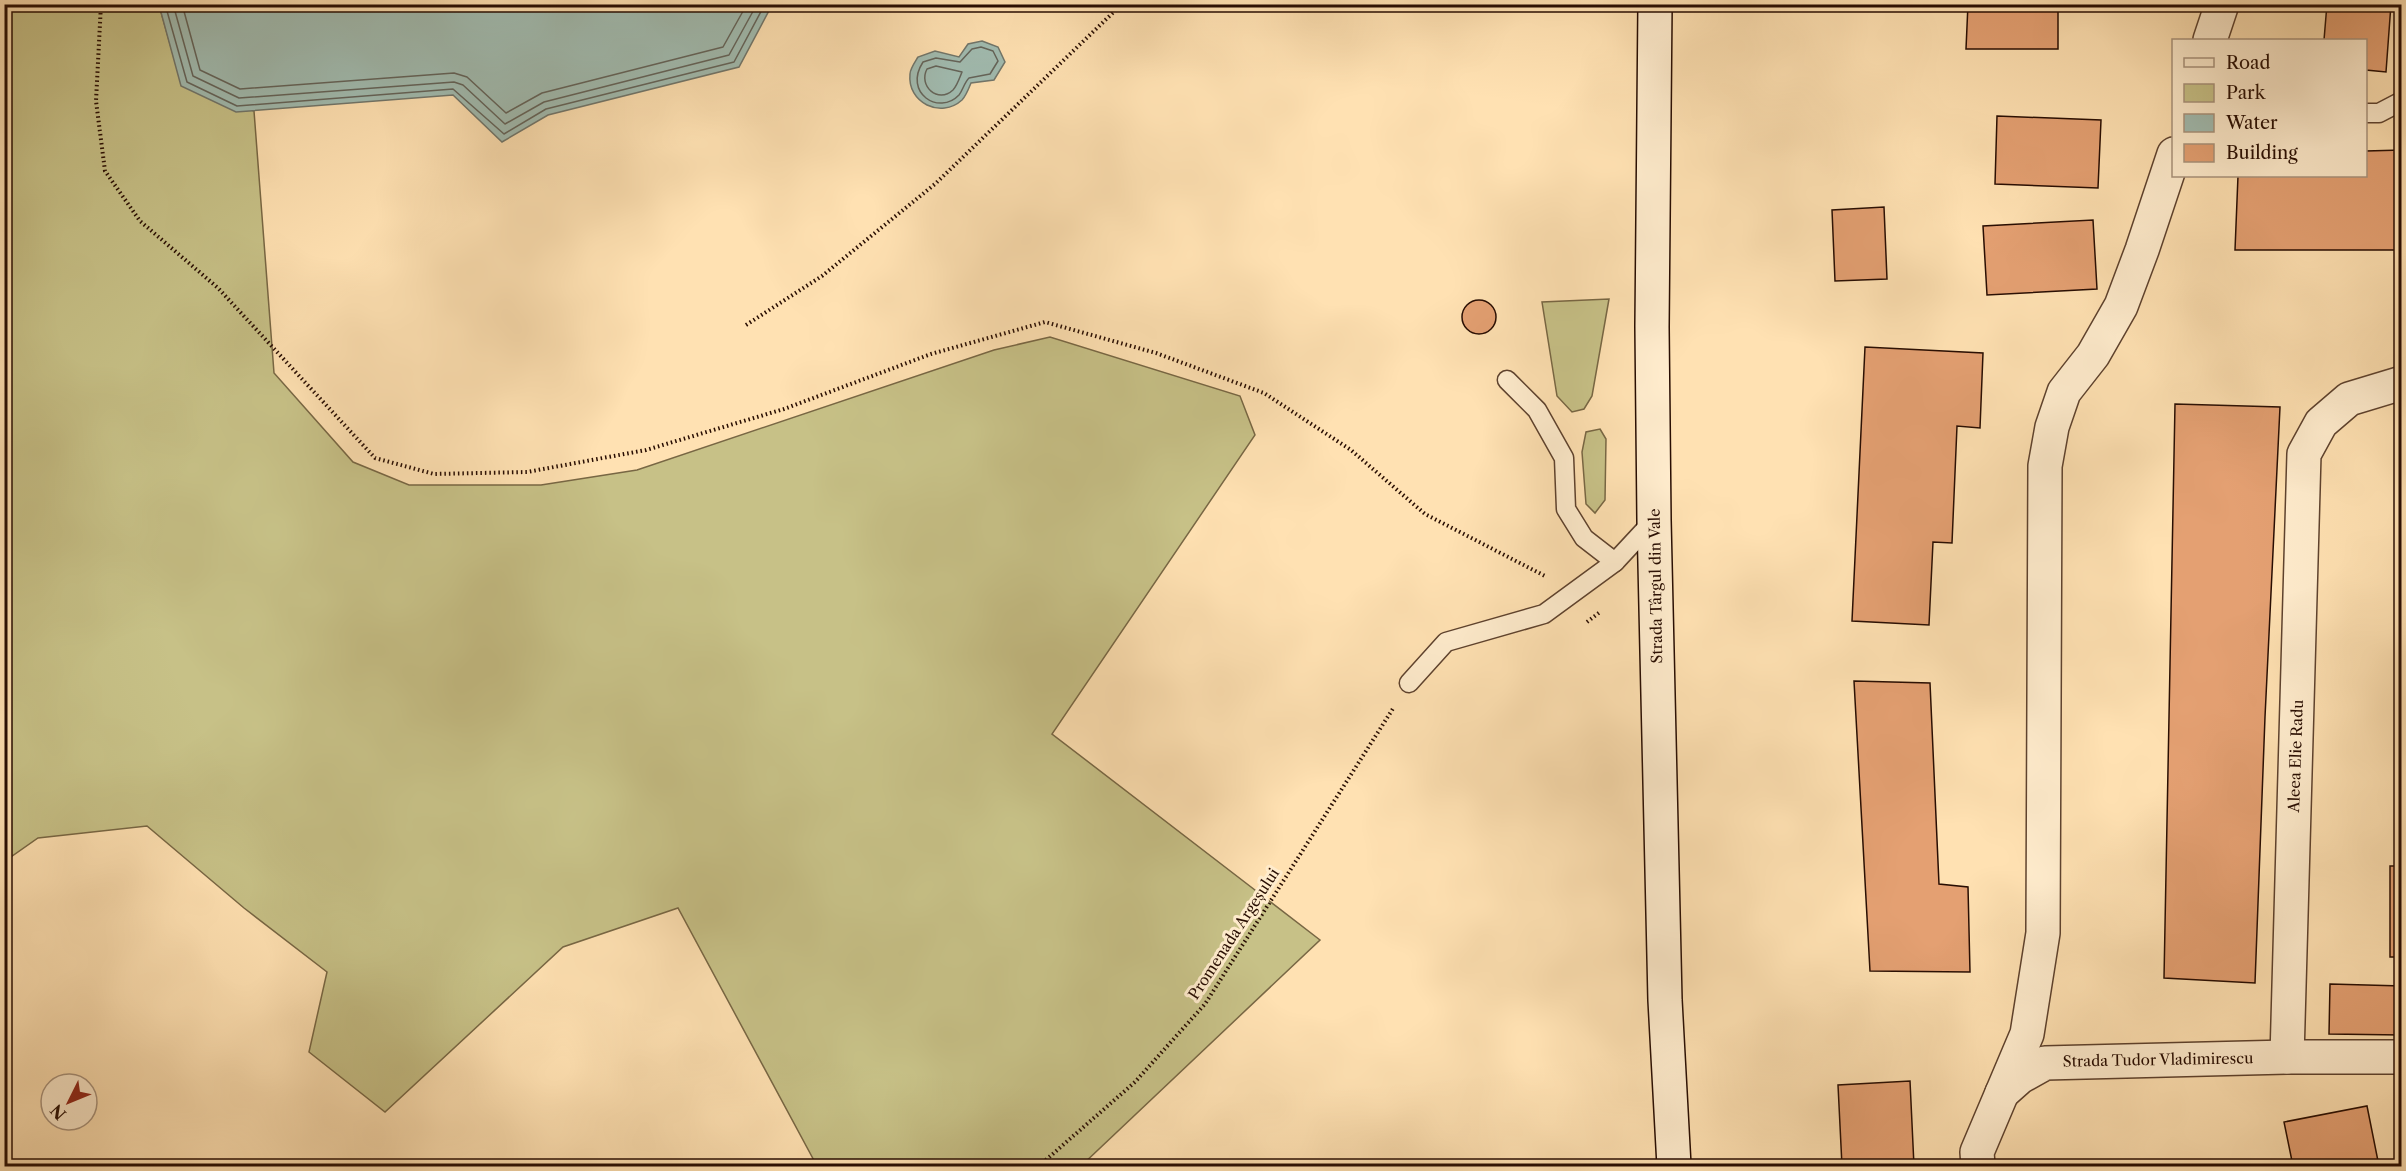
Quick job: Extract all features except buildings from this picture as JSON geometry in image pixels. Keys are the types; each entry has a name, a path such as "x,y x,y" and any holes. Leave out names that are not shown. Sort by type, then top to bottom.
{"street":[{"name":"Strada Târgul din Vale","path":"1655,4 1652,327 1654,520 1665,1000 1674,1167"},
{"path":"2210,39 2222,4"},
{"path":"2001,1094 2027,1034 2043,933 2045,466 2052,427 2064,392 2093,355 2121,306 2172,160"},
{"name":"Aleea Elie Radu","path":"2287,1057 2304,454 2322,423 2349,399 2402,384"},
{"name":"Strada Tudor Vladimirescu","path":"1978,1167 1977,1152 2001,1094 2020,1077 2044,1063 2287,1057 2402,1057"}],"lane":[{"path":"2367,113 2379,113 2402,101"},
{"path":"1507,380 1537,410 1564,458 1566,509 1584,538 1614,562"},
{"path":"1409,683 1446,642 1544,614 1614,562 1654,520"}],"path":[{"path":"101,4 96,101 105,171 140,221 218,288 375,458 434,474 527,472 646,450 784,409 931,354 1045,322 1156,353 1264,393 1351,450 1425,514 1575,591"},
{"path":"746,325 822,276 935,184 1122,4"},
{"path":"1580,626 1596,617 1604,609"},
{"name":"Promenada Argeșului","path":"1039,1167 1135,1082 1205,1004 1409,683"}],"green space":[{"path":"5,5 159,5 182,86 254,111 274,373 353,462 409,485 541,485 637,470 994,350 1050,337 1240,396 1255,435 1052,734 1320,940 1081,1166 817,1166 678,908 563,947 385,1112 309,1052 327,972 244,908 147,826 38,838 5,861"},
{"path":"1609,299 1592,396 1584,409 1572,412 1557,396 1542,302"},
{"path":"1600,429 1606,439 1605,500 1595,513 1586,504 1582,452 1586,432"}],"water":[{"path":"159,4 772,5 739,67 548,115 502,142 453,95 236,112 181,86"},
{"path":"982,41 998,47 1005,62 994,80 971,83 962,100 954,106 945,108 927,105 914,93 910,74 918,57 935,51 959,57 968,44"}]}
